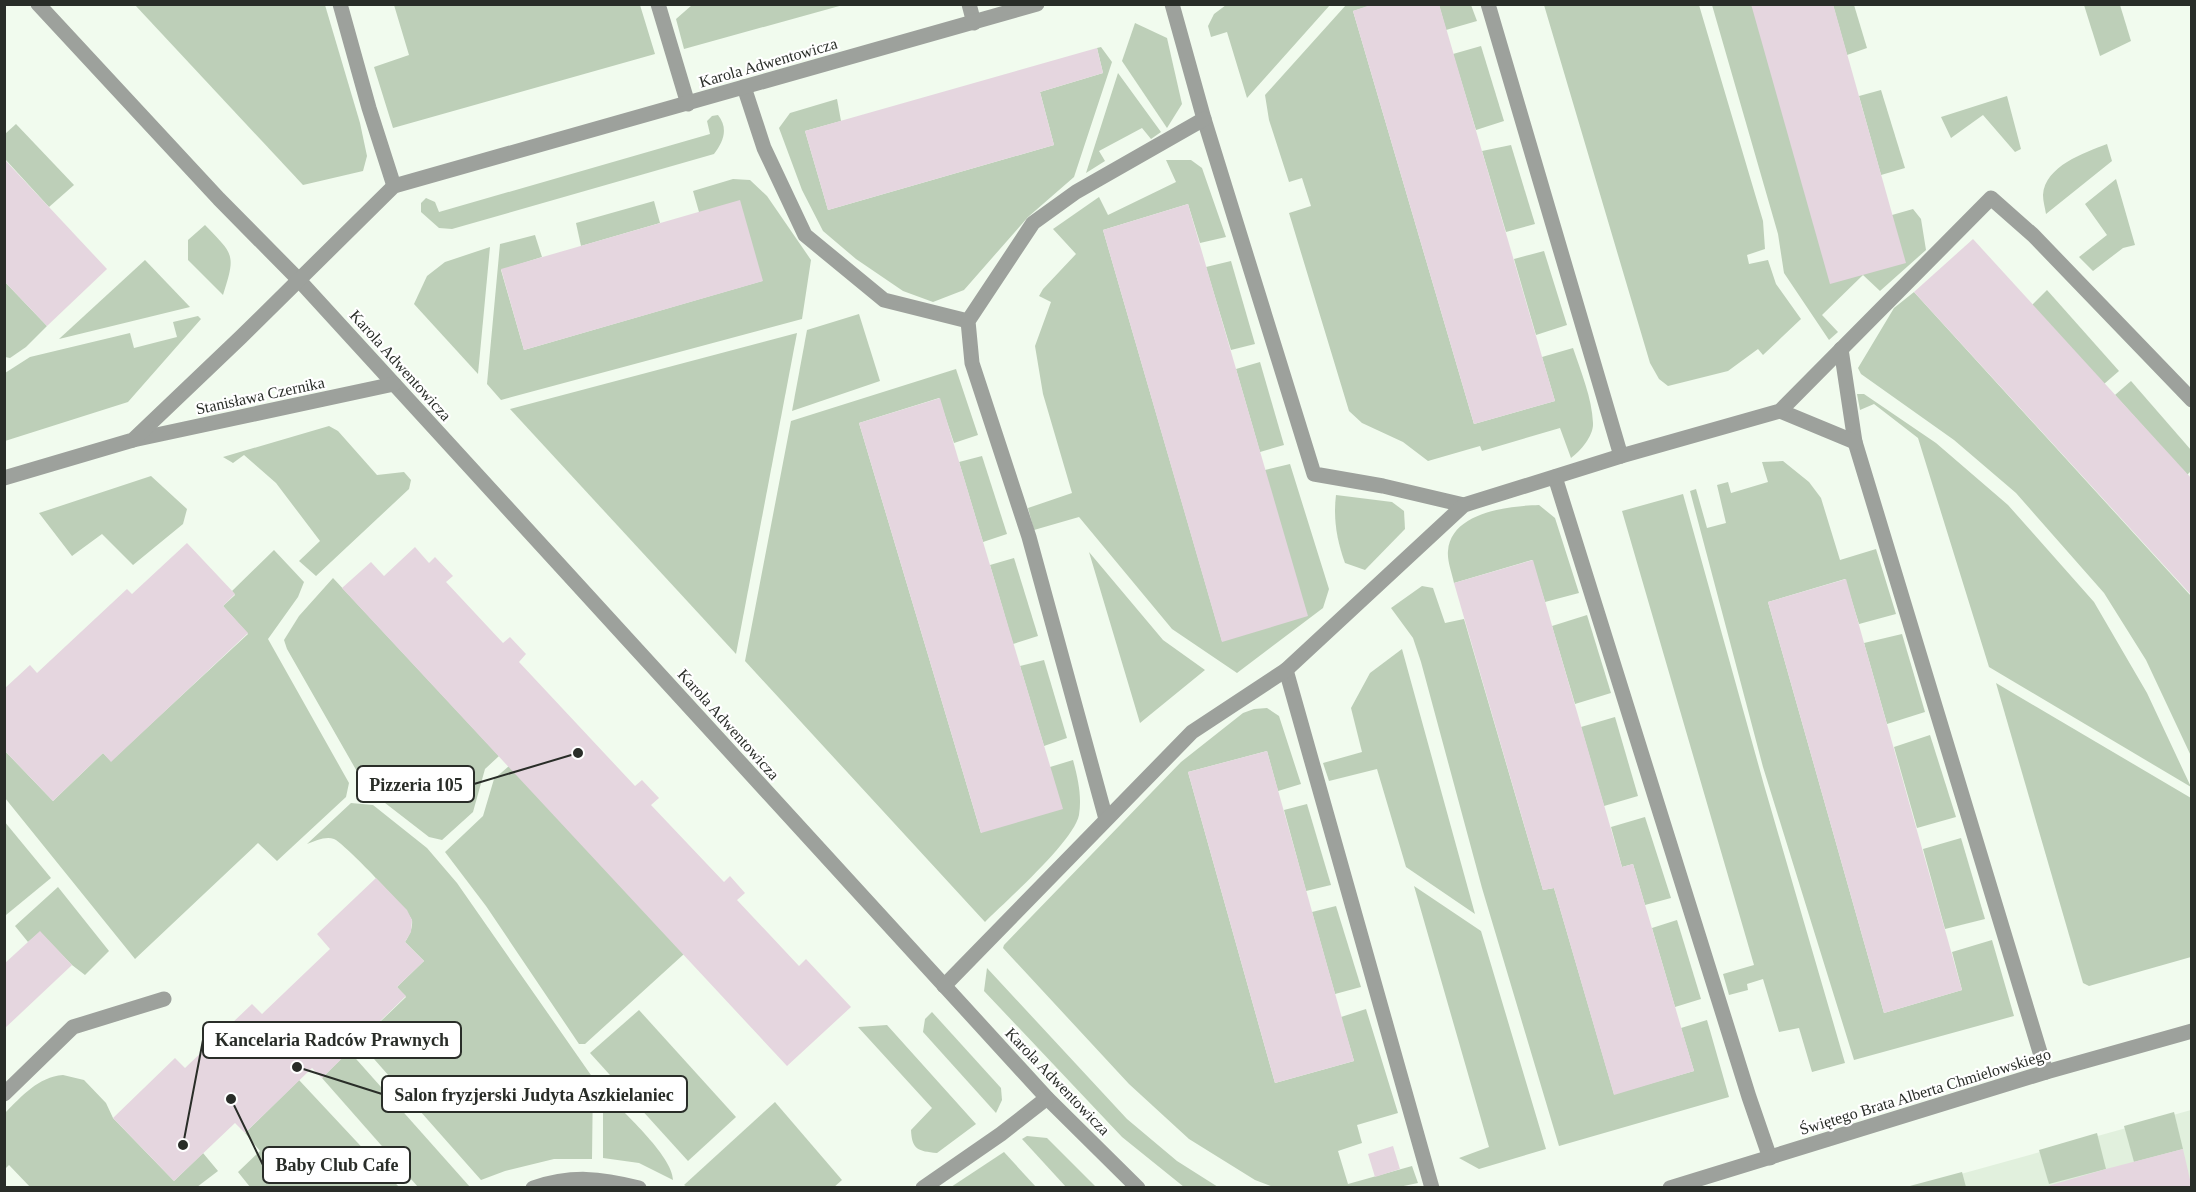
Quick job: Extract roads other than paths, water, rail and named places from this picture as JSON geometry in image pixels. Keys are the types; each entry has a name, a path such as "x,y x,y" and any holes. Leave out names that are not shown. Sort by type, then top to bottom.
{"street":[{"name":"Karola Adwentowicza","path":"38,4 219,199 298,279 1047,1098 1138,1188"},
{"path":"340,4 394,186"},
{"path":"658,4 687,104"},
{"path":"969,4 974,22"},
{"name":"Karola Adwentowicza","path":"298,279 394,186 1037,4"},
{"path":"1173,4 1204,119 1314,474 1383,486 1464,505"},
{"path":"1488,4 1621,456"},
{"path":"744,87 764,148 805,235 884,300 968,321"},
{"path":"1106,819 1029,537 972,363 968,321 1033,223 1076,192 1204,119"},
{"path":"944,986 1192,732 1286,670 1464,505 1621,456 1780,411 1990,198 2033,235 2192,400"},
{"name":"Stanisława Czernika","path":"133,440 298,279"},
{"path":"1841,349 1856,442 2046,1072"},
{"name":"Stanisława Czernika","path":"4,478 133,440 394,384"},
{"path":"1780,411 1856,442"},
{"path":"1555,477 1770,1158"},
{"path":"1286,670 1432,1188"},
{"path":"4,1094 73,1027 164,999"},
{"name":"Świętego Brata Alberta Chmielowskiego","path":"1678,1187 2046,1072 2192,1031"},
{"path":"923,1188 1001,1134 1047,1098"},
{"path":"532,1188 552,1181 599,1178 639,1188"}],"place":[{"name":"Pizzeria 105","path":"578,753"},
{"name":"Salon fryzjerski Judyta Aszkielaniec","path":"297,1067"},
{"name":"Baby Club Cafe","path":"231,1099"},
{"name":"Kancelaria Radców Prawnych","path":"183,1145"}]}
